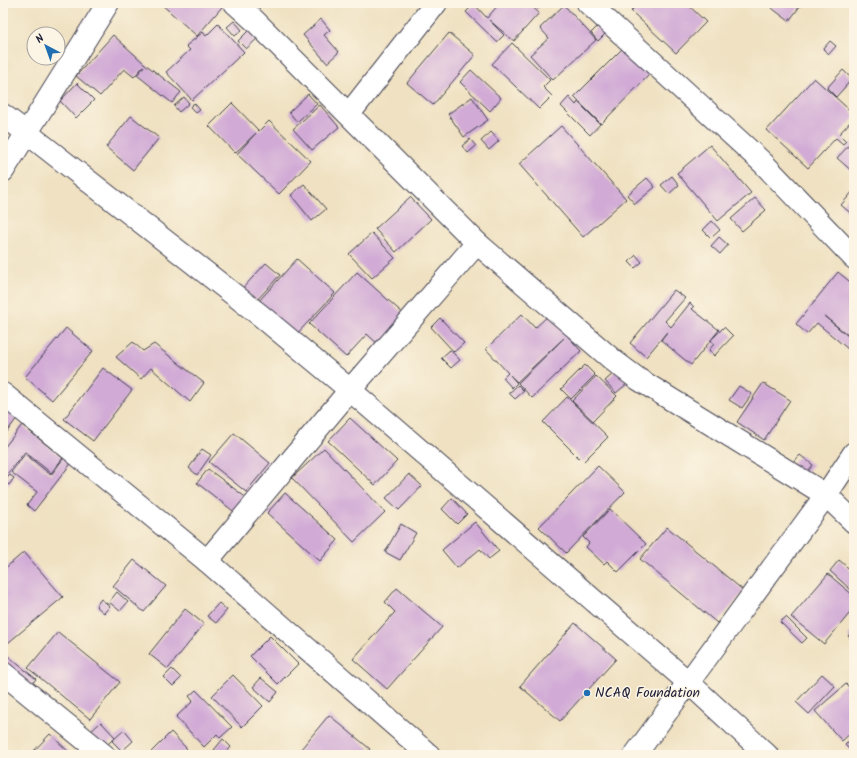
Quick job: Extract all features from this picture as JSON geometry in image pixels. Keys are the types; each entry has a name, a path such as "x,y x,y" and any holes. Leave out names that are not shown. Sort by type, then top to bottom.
{"street":[{"path":"3,171 108,3"},
{"path":"235,3 349,114 477,243 614,361 632,375 826,495 854,522"},
{"path":"349,114 436,3"},
{"path":"588,3 763,163 854,258"},
{"path":"3,115 260,316 350,390 688,682 767,755"},
{"path":"207,561 350,390 477,243"},
{"path":"3,394 207,561 429,755"},
{"path":"635,755 826,495 854,453"},
{"path":"3,673 104,755"}],"building":[{"path":"160,3 218,3 222,7 197,36"},
{"path":"500,3 528,3 539,13 514,41 489,20 504,35 497,42 466,12 474,4 487,18"},
{"path":"530,3 543,3 538,9"},
{"path":"639,3 686,3 706,22 676,53 631,11"},
{"path":"765,3 795,3 800,6 789,21"},
{"path":"564,5 596,40 553,80 530,55 549,38 540,28"},
{"path":"321,19 330,30 324,35 339,52 327,63 303,35"},
{"path":"234,21 242,30 235,36 227,27"},
{"path":"601,23 608,31 598,41 591,33"},
{"path":"218,24 244,52 192,100 166,72 190,50 186,46 203,32 206,36"},
{"path":"250,29 259,37 246,49 238,41"},
{"path":"449,33 475,55 433,105 407,83"},
{"path":"113,35 145,64 181,92 172,103 137,75 144,66 134,77 124,69 100,96 76,76"},
{"path":"830,41 836,46 829,54 823,49"},
{"path":"512,43 550,80 543,87 552,96 539,109 492,64"},
{"path":"625,46 651,73 601,124 574,97"},
{"path":"471,70 501,98 490,111 460,82"},
{"path":"843,70 852,79 836,97 827,88"},
{"path":"814,78 854,114 854,118 839,134 846,141 843,144 836,138 808,168 767,130"},
{"path":"77,83 94,100 76,118 60,101"},
{"path":"308,94 317,104 297,122 289,112"},
{"path":"184,97 189,103 179,112 174,106"},
{"path":"472,97 488,120 464,137 448,114"},
{"path":"569,97 576,105 578,102 600,124 590,135 561,106"},
{"path":"194,103 200,110 196,113 190,107"},
{"path":"232,103 259,131 269,121 311,161 279,194 237,154 256,133 235,153 209,126"},
{"path":"320,105 339,127 312,150 293,129"},
{"path":"131,116 159,138 133,170 106,147"},
{"path":"561,126 626,199 583,237 519,164"},
{"path":"491,132 499,141 489,150 481,141"},
{"path":"470,139 476,146 468,153 462,146"},
{"path":"852,142 854,144 854,173 837,158"},
{"path":"710,145 751,193 718,221 677,173"},
{"path":"672,176 679,185 669,194 661,185"},
{"path":"647,178 655,187 635,204 627,195"},
{"path":"304,184 326,209 312,221 291,195"},
{"path":"854,190 854,216 841,205"},
{"path":"410,197 431,219 396,252 375,229"},
{"path":"755,198 766,210 742,231 731,219"},
{"path":"712,221 720,230 711,238 703,230"},
{"path":"372,233 395,258 372,278 349,254"},
{"path":"719,237 728,245 720,254 711,246"},
{"path":"636,255 642,262 635,268 629,262"},
{"path":"297,259 335,293 295,336 258,302"},
{"path":"266,263 280,275 256,301 242,289"},
{"path":"357,272 417,326 390,355 367,334 346,357 309,324"},
{"path":"838,272 854,285 854,340 824,316 854,341 854,354 817,323 807,334 796,324"},
{"path":"674,290 685,298 665,321 671,327 690,303 694,307 692,309 719,330 691,365 661,340 667,332 646,357 630,343"},
{"path":"522,314 535,328 550,314 569,333 567,335 581,351 532,398 518,383 564,338 517,382 510,375 517,383 512,388 503,378 508,373 486,349"},
{"path":"440,318 464,343 454,352 431,327"},
{"path":"724,327 733,336 714,356 709,350 714,344 711,340"},
{"path":"66,328 93,351 52,400 25,377"},
{"path":"133,342 143,351 154,344 204,383 190,402 151,368 141,379 116,357"},
{"path":"450,350 460,360 451,368 441,358"},
{"path":"585,365 595,375 571,399 561,389"},
{"path":"103,368 132,390 93,441 64,419"},
{"path":"617,370 628,383 616,393 605,381"},
{"path":"596,376 617,396 593,421 572,401"},
{"path":"763,383 790,400 764,440 737,422"},
{"path":"518,385 524,391 515,399 509,393"},
{"path":"739,386 752,394 742,408 729,400"},
{"path":"567,397 608,437 583,462 543,422"},
{"path":"3,407 17,418 3,437"},
{"path":"350,418 397,461 375,485 328,441"},
{"path":"22,425 63,458 51,473 25,452 3,479 3,449"},
{"path":"234,433 270,463 246,492 209,462"},
{"path":"324,448 385,512 354,542 292,478"},
{"path":"202,449 211,455 197,475 189,468"},
{"path":"69,451 76,457 34,511 27,505 37,492 11,472 25,454 51,475"},
{"path":"800,455 813,465 802,478 789,467"},
{"path":"598,466 625,492 566,553 539,527"},
{"path":"208,469 248,499 237,514 197,483"},
{"path":"409,474 422,486 399,510 386,498"},
{"path":"10,475 14,478 9,485 4,481"},
{"path":"285,493 338,540 320,561 267,513"},
{"path":"452,498 467,514 457,524 442,509"},
{"path":"610,509 646,544 618,572 607,561 604,564 586,547 589,543 583,537"},
{"path":"475,522 499,551 489,559 480,549 457,568 442,550"},
{"path":"401,524 416,533 400,560 385,552"},
{"path":"667,527 744,591 717,623 640,559"},
{"path":"24,552 63,597 3,647 3,570"},
{"path":"134,560 166,586 144,612 113,586"},
{"path":"839,560 854,573 854,586 851,590 830,571"},
{"path":"828,574 854,596 854,608 824,644 791,617"},
{"path":"397,588 442,627 387,689 353,659 395,612 385,602"},
{"path":"117,592 128,602 120,611 109,602"},
{"path":"101,599 110,606 104,613 96,606"},
{"path":"219,603 227,610 216,623 207,616"},
{"path":"185,609 204,624 168,669 149,654"},
{"path":"786,617 807,638 802,643 780,622"},
{"path":"575,623 616,659 560,721 520,686"},
{"path":"854,629 854,642 848,636"},
{"path":"58,632 120,682 90,719 28,668"},
{"path":"270,636 298,664 278,684 250,656"},
{"path":"3,652 36,679 28,688 3,668"},
{"path":"172,669 181,678 173,686 164,677"},
{"path":"822,674 835,686 809,714 796,702"},
{"path":"233,675 263,706 242,727 212,696"},
{"path":"261,678 278,692 270,702 253,687"},
{"path":"846,684 854,692 854,730 842,741 815,711"},
{"path":"196,690 232,727 220,738 217,734 204,747 176,717 193,701 189,696"},
{"path":"329,715 370,749 365,755 296,755"},
{"path":"101,722 115,737 104,748 89,733"},
{"path":"124,730 133,741 122,751 112,741"},
{"path":"171,732 187,749 181,755 148,755"},
{"path":"50,734 72,755 30,755"},
{"path":"854,736 854,754 845,745"},
{"path":"223,739 231,747 224,755 220,755 214,750"}],"place":[{"name":"NCAQ Foundation","path":"587,693"}]}
